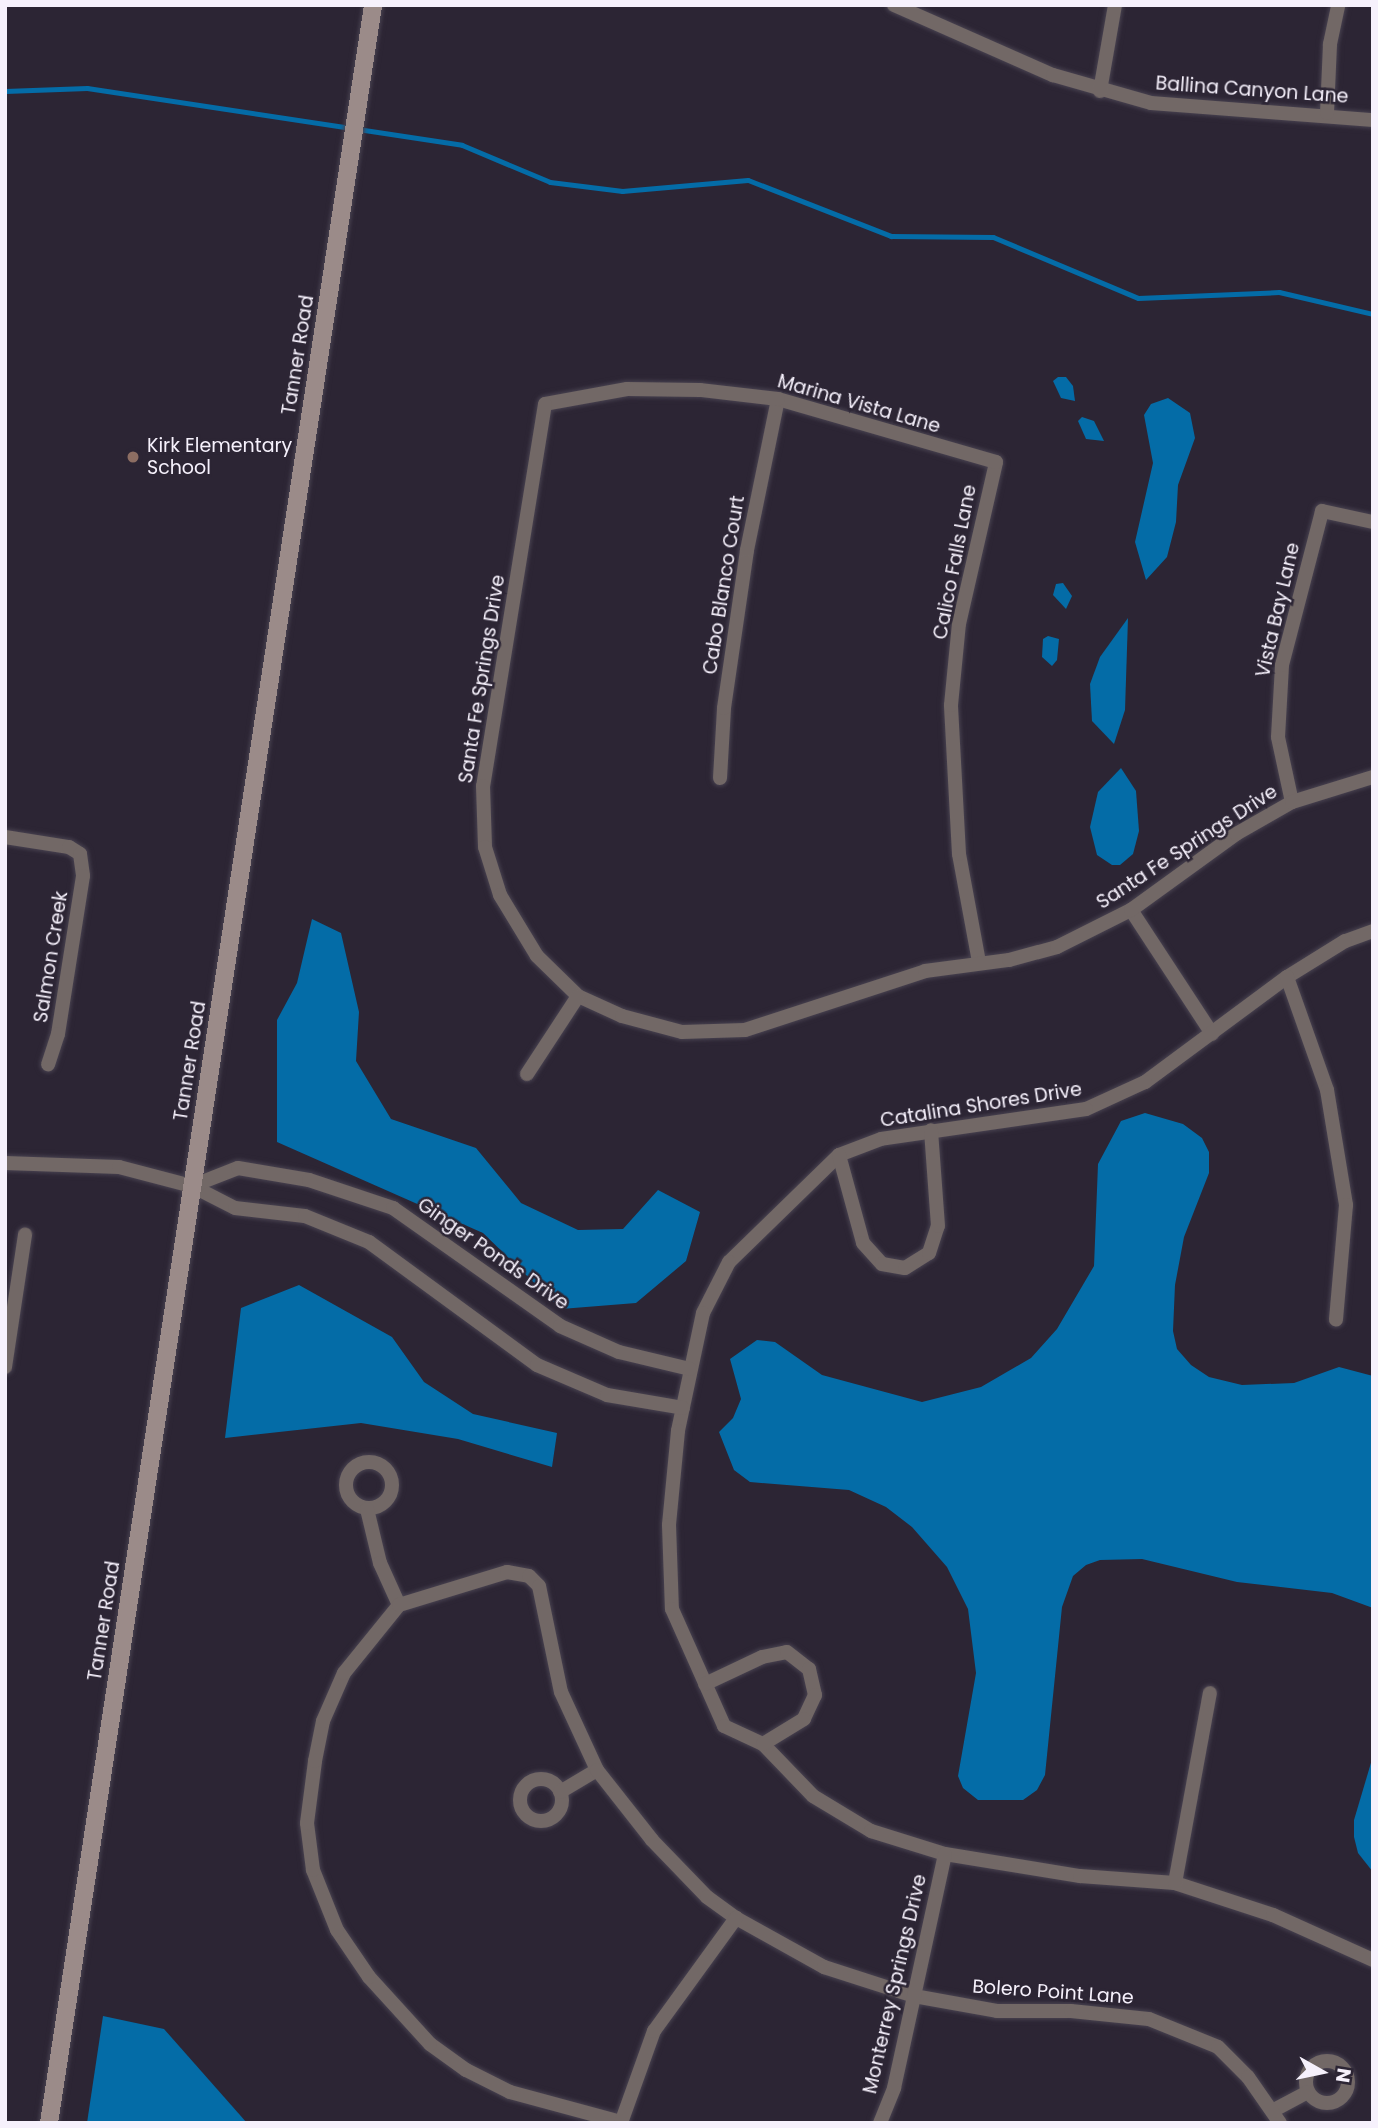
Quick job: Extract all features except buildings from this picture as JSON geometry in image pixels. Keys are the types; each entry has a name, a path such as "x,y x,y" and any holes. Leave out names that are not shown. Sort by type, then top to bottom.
{"main road":[{"name":"Tanner Road","path":"49,2123 373,5"}],"street":[{"name":"Ballina Canyon Lane","path":"894,5 1100,91 1191,108 1327,113 1373,120"},
{"path":"1100,91 1115,5"},
{"path":"1327,113 1330,44 1338,5"},
{"name":"Marina Vista Lane","path":"545,404 627,389 700,390 778,399 996,462"},
{"name":"Cabo Blanco Court","path":"720,778 724,708 747,550 778,399"},
{"name":"Santa Fe Springs Drive","path":"545,404 483,786 485,847 500,895 537,956 579,996 622,1016 710,1034 746,1030 925,971 1009,960 1057,947 1131,910 1236,834 1292,802 1373,777"},
{"name":"Calico Falls Lane","path":"979,962 959,854 951,705 959,624 996,462"},
{"name":"Vista Bay Lane","path":"1292,802 1278,737 1280,679 1322,511 1373,522"},
{"name":"Salmon Creek","path":"5,837 69,847 80,854 83,876 58,1034 48,1064"},
{"path":"1131,910 1212,1034"},
{"name":"Catalina Shores Drive","path":"1373,931 1345,941 1287,977 1145,1082 1086,1109 881,1139 839,1155 729,1262 703,1313 683,1408 669,1525 672,1609 724,1726 763,1744 813,1796 871,1831 945,1854 1080,1876 1175,1883 1273,1915 1373,1960"},
{"path":"1287,977 1327,1090 1346,1205 1336,1320"},
{"path":"527,1074 579,996"},
{"path":"839,1155 863,1243 882,1264 905,1268 929,1252 938,1226 932,1130"},
{"path":"5,1163 119,1167 192,1186 235,1208 305,1216 369,1242 537,1365 607,1395 683,1408"},
{"name":"Ginger Ponds Drive","path":"192,1186 238,1168 309,1181 393,1208 560,1326 619,1352 690,1369"},
{"path":"5,1367 25,1234"},
{"path":"367,1509 380,1563 399,1605 344,1673 323,1721 307,1823 313,1870 337,1930 369,1977 430,2045 466,2070 510,2092 621,2122 654,2031 736,1919"},
{"name":"Bolero Point Lane","path":"399,1605 507,1572 529,1576 539,1586 561,1692 597,1770 652,1840 707,1897 736,1919 824,1967 914,1996 996,2011 1071,2011 1149,2019 1218,2048 1277,2116"},
{"path":"705,1684 762,1657 787,1652 808,1669 815,1695 804,1719 763,1744"},
{"path":"1175,1883 1210,1693"},
{"path":"560,1792 597,1770"},
{"name":"Monterrey Springs Drive","path":"880,2123 894,2088 945,1854"},
{"path":"1277,2116 1308,2092"}],"water":[{"path":"1058,377 1066,377 1073,386 1075,401 1061,398 1053,381"},
{"path":"1168,398 1190,413 1195,438 1178,485 1176,522 1167,557 1146,580 1135,542 1153,463 1144,415 1151,404"},
{"path":"1082,417 1094,421 1104,441 1086,439 1078,421"},
{"path":"1063,583 1072,596 1066,609 1053,595 1056,584"},
{"path":"1128,618 1125,710 1114,744 1092,721 1090,684 1100,657"},
{"path":"1048,636 1059,639 1057,660 1052,666 1042,657 1043,639"},
{"path":"1121,768 1136,791 1139,831 1133,854 1120,865 1112,865 1097,855 1090,827 1098,792"},
{"path":"312,919 341,933 359,1012 356,1061 391,1119 476,1148 521,1203 578,1230 623,1229 658,1190 700,1212 686,1261 636,1303 561,1309 483,1233 277,1142 277,1020 297,983"},
{"path":"1145,1113 1183,1124 1202,1138 1209,1152 1209,1173 1184,1237 1175,1285 1173,1331 1177,1349 1191,1365 1209,1377 1242,1385 1294,1383 1339,1367 1373,1376 1373,1608 1332,1593 1237,1582 1142,1559 1100,1560 1086,1565 1073,1576 1062,1607 1045,1775 1037,1790 1023,1800 978,1800 963,1788 958,1776 976,1673 968,1609 947,1567 912,1527 886,1507 849,1490 750,1482 734,1470 719,1432 733,1418 741,1399 730,1359 757,1340 775,1342 822,1375 922,1402 981,1387 1031,1358 1057,1329 1094,1266 1098,1164 1121,1121"},
{"path":"299,1285 392,1337 424,1382 473,1414 557,1433 552,1467 458,1439 361,1423 225,1438 241,1308"},
{"path":"1373,1756 1373,1872 1358,1853 1354,1820"},
{"path":"103,2016 164,2029 247,2123 87,2123"}],"waterway":[{"path":"5,91 87,88 462,145 550,182 622,191 748,180 891,236 993,237 1138,298 1279,292 1373,314"}],"place":[{"name":"Kirk Elementary School","path":"133,457"}]}
